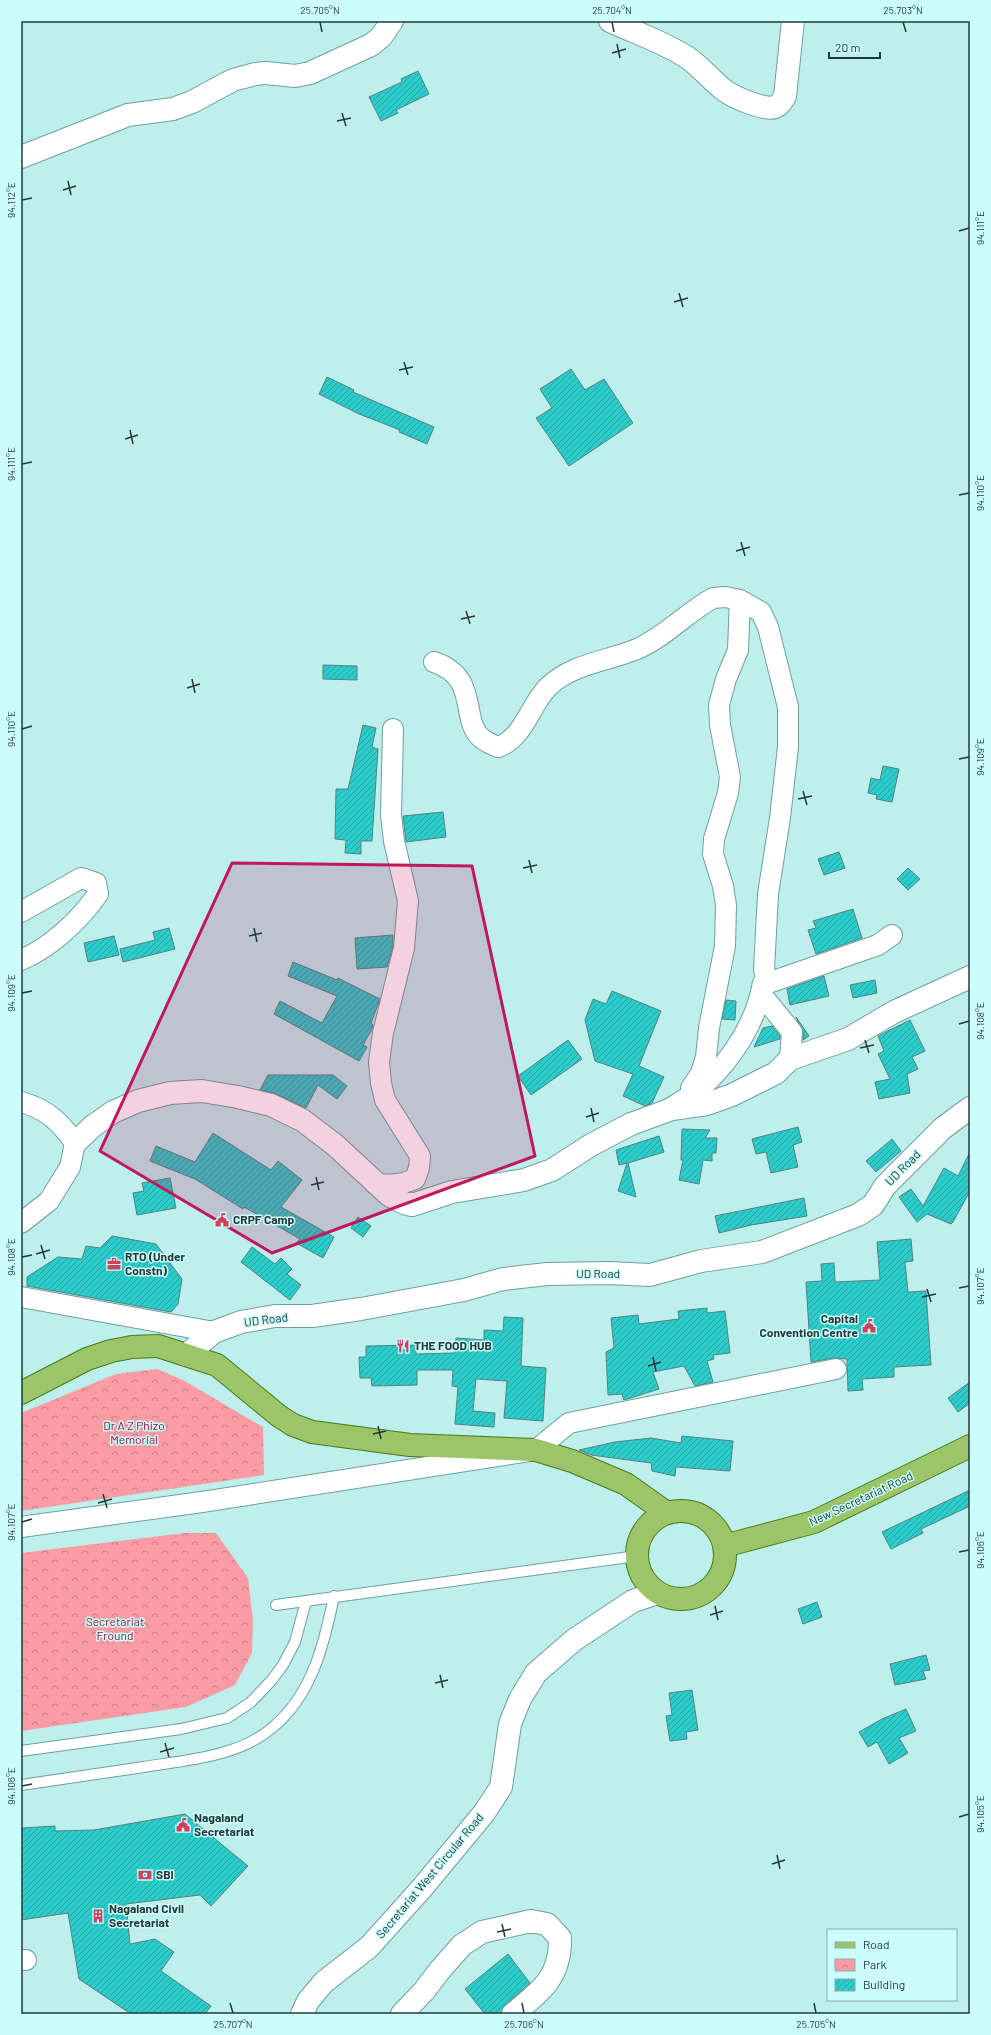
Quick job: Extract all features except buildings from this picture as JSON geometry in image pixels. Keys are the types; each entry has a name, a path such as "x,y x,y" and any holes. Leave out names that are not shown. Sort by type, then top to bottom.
{"main road":[{"path":"21,157 128,115 173,109 192,102 233,80 255,74 266,73 295,76 310,73 372,45 381,37 392,21"},
{"path":"610,21 660,43 688,58 710,76 725,91 760,107 773,108 780,105 785,96 793,21"},
{"path":"75,1143 93,1126 113,1112 138,1101 170,1093 202,1091 238,1097 271,1106 302,1120 336,1145 375,1184 389,1195 404,1203 412,1204 452,1192 524,1180 552,1170 591,1145 631,1124 666,1111 707,1104 732,1095 776,1073 790,1059 848,1039 894,1012 970,977"},
{"name":"UD Road","path":"186,1355 214,1332 241,1322 275,1316 312,1316 361,1309 464,1290 503,1279 547,1274 609,1273 650,1275 701,1261 762,1252 858,1216 869,1209 885,1186 943,1128 970,1108"},
{"path":"21,1393 87,1360 111,1351 132,1346 158,1346 217,1365 279,1416 293,1425 312,1432 410,1445 536,1450 572,1462 626,1484 667,1513"},
{"name":"New Secretariat Road","path":"724,1546 814,1522 970,1446"},
{"path":"688,1511 707,1520 721,1536 724,1546 724,1567 720,1577 705,1592 685,1599 657,1593 642,1574 637,1556 639,1543 646,1529 658,1518 667,1513 688,1511"},
{"name":"Secretariat West Circular Road","path":"302,2014 308,2001 324,1982 369,1947 422,1888 484,1813 501,1787 510,1724 520,1699 536,1673 574,1640 633,1601 657,1593"},
{"path":"402,2014 424,1992 440,1970 462,1945 482,1932 532,1921 547,1924 560,1938 560,1954 552,1977 513,2014"}],"street":[{"path":"434,662 444,666 459,678 469,705 474,728 483,740 498,747 507,744 516,734 547,688 560,677 581,668 637,649 713,598 740,600 761,612 768,627 788,707 788,747 781,810 768,894 764,970 765,989 745,1035 704,1085 666,1111"},
{"path":"685,1098 700,1073 706,1057 709,1028 725,946 726,905 723,886 713,854 714,839 728,793 730,777 720,725 719,705 726,679 738,650 740,600"},
{"path":"375,1184 393,1185 405,1183 415,1178 419,1168 420,1156 385,1100 381,1083 379,1062 383,1033 404,948 408,901 406,887 394,841 391,815 393,729"},
{"path":"21,912 81,878 96,883 98,894 90,905 59,936 34,954 21,960"},
{"path":"765,989 878,945 892,935"},
{"path":"765,989 792,1032 790,1059"},
{"path":"21,1102 37,1106 61,1123 75,1143 70,1167 49,1201 21,1223"},
{"path":"21,1297 55,1302 107,1314 214,1332"},
{"path":"21,1527 202,1502 536,1450 569,1423 836,1369"}],"lane":[{"path":"276,1605 637,1556"},
{"path":"21,1785 191,1759 222,1753 254,1740 272,1728 289,1711 316,1668 324,1645 334,1596"},
{"path":"21,1752 181,1729 227,1718 250,1703 272,1681 283,1665 295,1642 306,1601"}],"highlighted area":[{"path":"232,863 472,866 535,1156 272,1253 100,1151"}],"green space":[{"name":"Dr A Z Phizo Memorial","path":"157,1369 183,1380 263,1427 264,1475 21,1511 21,1413 116,1374"},
{"name":"Secretariat Fround","path":"185,1533 216,1533 248,1578 253,1621 252,1653 235,1685 186,1707 21,1731 21,1553"}],"place":[{"name":"CRPF Camp","path":"222,1220"},
{"name":"RTO (Under Constn)","path":"114,1264"},
{"name":"Capital Convention Centre","path":"869,1326"},
{"name":"THE FOOD HUB","path":"403,1346"},
{"name":"Nagaland Secretariat","path":"183,1825"},
{"name":"SBI","path":"145,1875"},
{"name":"Nagaland Civil Secretariat","path":"98,1916"}]}
